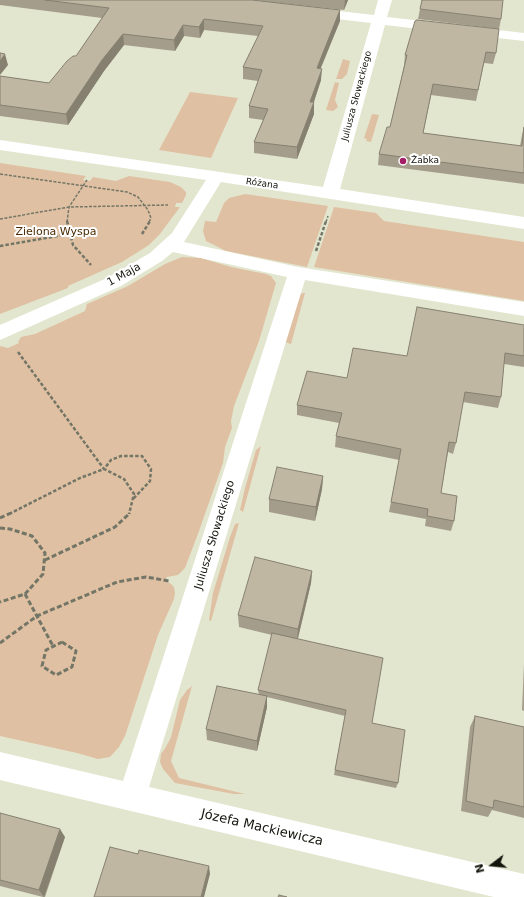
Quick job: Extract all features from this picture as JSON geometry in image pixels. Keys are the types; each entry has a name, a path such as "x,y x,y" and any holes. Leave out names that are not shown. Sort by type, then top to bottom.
{"street":[{"name":"Juliusza Słowackiego","path":"330,193 378,20 385,0"},
{"path":"295,11 524,37"},
{"name":"Różana","path":"0,145 524,223"},
{"name":"1 Maja","path":"2,332 114,282 156,257 179,237 216,177"},
{"path":"169,245 303,274 524,309"},
{"name":"Juliusza Słowackiego","path":"132,797 303,274"},
{"name":"Józefa Mackiewicza","path":"0,766 524,889"}],"path":[{"path":"0,174 82,187 127,192 138,197 145,206 151,218 146,230 141,234"},
{"path":"88,179 69,207 67,222 69,234 74,245 84,259 97,270"},
{"path":"0,219 69,207 173,205"},
{"path":"303,274 329,211"},
{"path":"0,246 69,234"},
{"path":"86,268 98,261"},
{"path":"2,332 104,469 124,479 134,494 130,513 115,527 45,560"},
{"path":"0,518 80,478 104,469 111,460 121,456 142,456 151,469 150,481 133,499"},
{"path":"0,528 10,529 32,536 45,552 43,574 25,594 0,602"},
{"path":"0,643 36,616 118,582 146,577 166,580"},
{"path":"25,594 53,646"},
{"path":"62,642 76,651 72,667 56,675 42,666 46,650 53,646 62,642"}],"green space":[{"path":"343,59 350,61 347,74 342,79 336,79"},
{"path":"335,82 339,83 335,100 338,107 333,111 326,110"},
{"path":"190,92 238,98 211,158 159,150"},
{"path":"372,114 379,115 371,142 366,141 367,139 364,138"},
{"name":"Zielona Wyspa","path":"0,163 86,176 83,180 90,181 93,177 116,181 129,176 170,182 181,187 186,192 186,195 182,203 176,203 175,207 180,207 160,234 149,245 122,262 68,286 68,288 0,314"},
{"path":"245,194 328,206 307,267 226,251 206,241 203,231 205,221 216,222 224,203 229,198"},
{"path":"334,207 376,213 384,221 524,242 524,301 314,267"},
{"path":"182,257 201,258 231,267 266,274 271,276 276,283 259,341 234,406 231,421 232,428 225,447 223,463 199,531 185,568 178,575 167,577 165,582 170,583 174,587 174,599 158,635 125,736 119,747 110,757 98,759 0,736 0,346 8,348 19,343 18,342 21,337 35,334 85,311 87,304 128,286 165,264"},
{"path":"305,293 291,344 285,342 299,294"},
{"path":"261,446 243,512 240,510 245,488 256,450"},
{"path":"239,523 211,621 209,620 213,593 230,537 235,524"},
{"path":"192,686 171,761 179,778 245,794 234,794 175,783 163,769 160,762 161,754 171,737 180,700"}],"building":[{"path":"45,0 252,0 340,10 317,68 322,69 310,102 314,102 297,147 254,142 268,109 249,106 262,70 243,67 263,26 204,19 199,27 183,25 174,40 123,34 102,60 66,114 0,105 0,76 49,83 67,61 73,56 76,56 109,8"},
{"path":"422,0 503,0 501,19 420,9"},
{"path":"415,21 499,29 496,53 486,52 478,90 433,84 423,133 522,146 524,127 524,173 379,154 387,127 390,127 407,55 405,55"},
{"path":"0,53 5,54 0,61"},
{"path":"417,307 524,325 524,356 505,353 501,397 465,392 456,443 449,442 441,493 457,496 454,521 427,516 428,509 391,502 401,449 336,436 342,413 297,405 307,371 347,378 353,348 407,356"},
{"path":"277,467 323,476 316,507 269,499"},
{"path":"255,557 312,571 298,629 238,615"},
{"path":"272,633 383,658 372,723 405,730 398,783 335,770 346,710 258,690"},
{"path":"217,686 267,696 257,741 206,729"},
{"path":"475,716 524,727 524,807 494,800 493,808 466,801"},
{"path":"0,813 60,829 39,890 0,880"},
{"path":"110,847 138,854 139,850 209,866 201,897 94,897"}],"place":[{"name":"Żabka","path":"403,161"}]}
